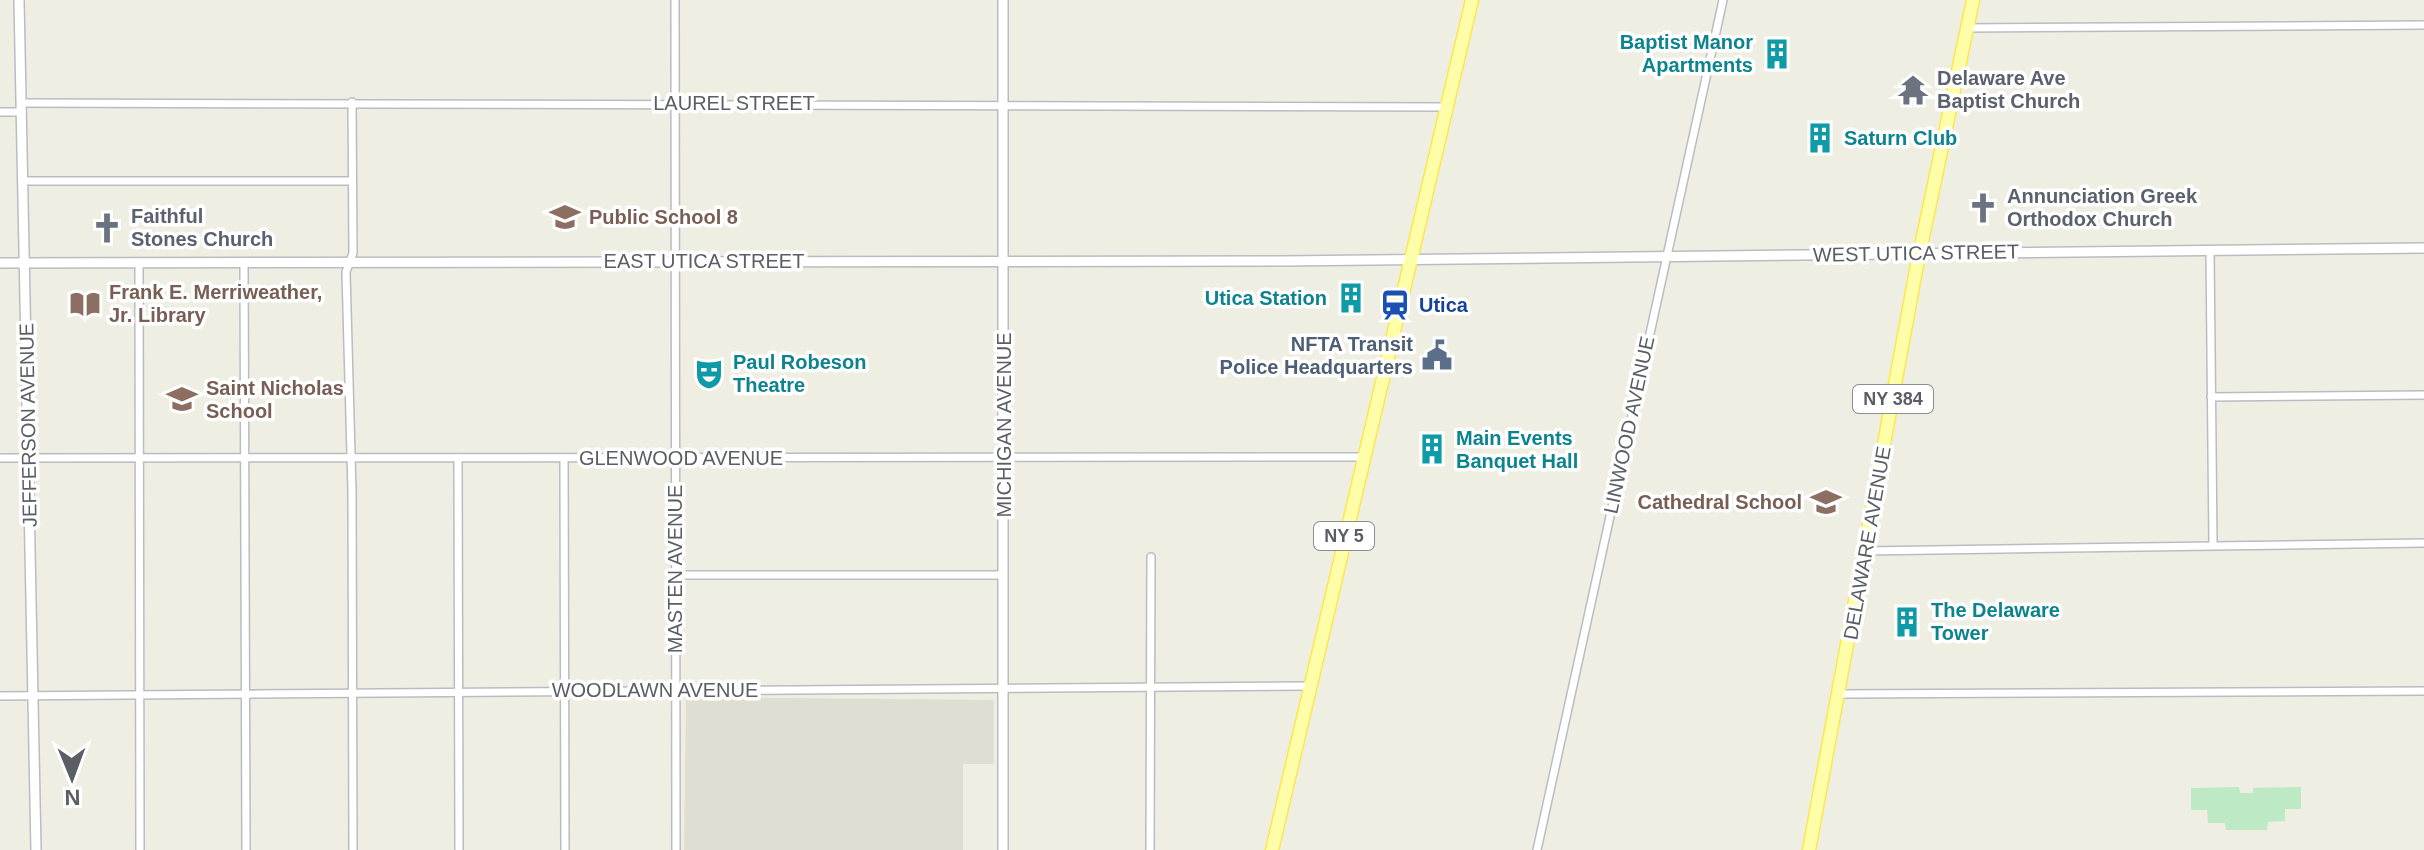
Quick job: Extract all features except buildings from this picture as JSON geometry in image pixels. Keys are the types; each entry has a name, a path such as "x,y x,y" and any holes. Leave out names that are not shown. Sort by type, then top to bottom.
{"main road":[{"name":"NY 5","path":"1272,850 1408,259 1472,0"},
{"name":"DELAWARE AVENUE","path":"1809,850 1919,253 1973,0"}],"street":[{"name":"JEFFERSON AVENUE","path":"19,0 36,850"},
{"name":"MASTEN AVENUE","path":"675,0 676,850"},
{"name":"MICHIGAN AVENUE","path":"1003,0 1003,850"},
{"name":"LINWOOD AVENUE","path":"1537,850 1723,0"},
{"path":"1967,28 2424,25"},
{"name":"LAUREL STREET","path":"0,112 22,107 352,102 1446,107"},
{"path":"352,102 350,261 346,272 353,850"},
{"path":"24,181 352,181"},
{"name":"WEST UTICA STREET","path":"1408,259 2424,248"},
{"path":"2210,250 2213,545"},
{"name":"EAST UTICA STREET","path":"0,263 1408,259"},
{"path":"139,262 140,850"},
{"path":"244,262 246,850"},
{"path":"2211,397 2424,395"},
{"name":"GLENWOOD AVENUE","path":"0,458 1362,457"},
{"path":"458,458 459,850"},
{"path":"564,458 565,850"},
{"path":"1866,551 2424,543"},
{"path":"1150,850 1151,557"},
{"path":"675,575 1003,575"},
{"name":"WOODLAWN AVENUE","path":"0,696 1310,686"},
{"path":"1839,694 2424,691"}],"shaded area":[{"path":"686,697 994,700 994,764 963,764 963,850 684,850"}],"green space":[{"path":"2239,787 2240,793 2253,793 2253,788 2301,787 2301,809 2285,809 2285,821 2268,822 2267,830 2226,830 2225,823 2208,823 2207,810 2191,810 2191,788"}],"place":[{"name":"Baptist Manor Apartments","path":"1777,54"},
{"name":"Delaware Ave Baptist Church","path":"1913,90"},
{"name":"Saturn Club","path":"1820,138"},
{"name":"Annunciation Greek Orthodox Church","path":"1983,208"},
{"name":"Public School 8","path":"565,217"},
{"name":"Faithful Stones Church","path":"107,228"},
{"name":"Utica Station","path":"1351,298"},
{"name":"Frank E. Merriweather, Jr. Library","path":"85,304"},
{"name":"Utica","path":"1395,305"},
{"name":"NFTA Transit Police Headquarters","path":"1437,355"},
{"name":"Paul Robeson Theatre","path":"709,374"},
{"name":"Saint Nicholas School","path":"182,399"},
{"name":"Main Events Banquet Hall","path":"1432,449"},
{"name":"Cathedral School","path":"1826,502"},
{"name":"The Delaware Tower","path":"1907,622"}]}
